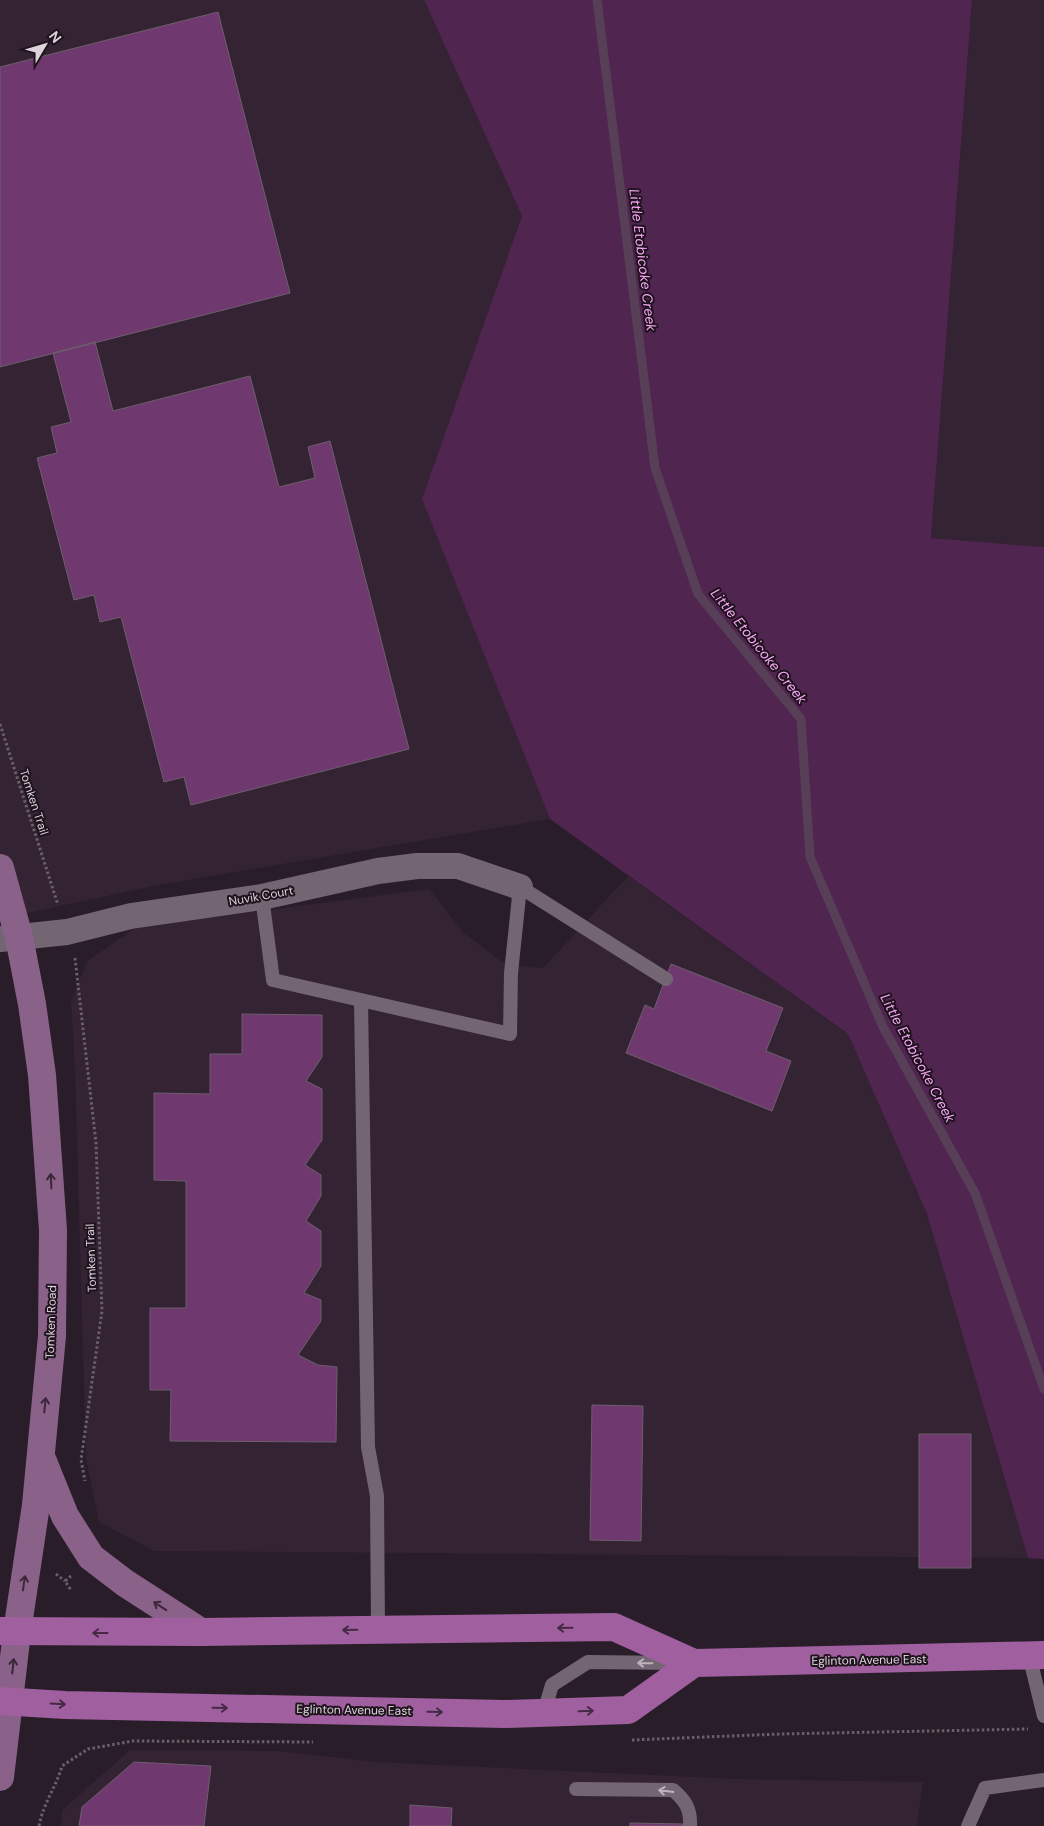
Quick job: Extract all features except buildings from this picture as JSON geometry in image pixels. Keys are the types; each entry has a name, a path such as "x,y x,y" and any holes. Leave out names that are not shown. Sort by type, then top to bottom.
{"main road":[{"name":"Tomken Road","path":"0,868 10,938 32,1004 42,1075 53,1230 52,1336 36,1505 9,1631 0,1777"},
{"path":"40,1453 65,1516 91,1557 125,1583 201,1632"},
{"name":"Eglinton Avenue East","path":"9,1631 201,1632 614,1627 694,1663 1037,1655"},
{"name":"Eglinton Avenue East","path":"5,1701 75,1705 544,1712 628,1710 694,1663"}],"street":[{"name":"Nuvik Court","path":"10,938 68,932 131,916 262,897 378,871 417,866 458,866 520,887"}],"lane":[{"path":"262,897 273,980 510,1034 511,973 520,887 666,979"},
{"path":"361,1001 368,1447 377,1496 378,1630"},
{"path":"1037,1655 1044,1716"},
{"path":"544,1712 552,1684 588,1662 694,1663"},
{"path":"968,1826 985,1788 1044,1780"},
{"path":"576,1789 673,1790 685,1800 690,1815 690,1826"}],"path":[{"name":"Tomken Trail","path":"0,724 51,885"},
{"name":"Tomken Trail","path":"78,969 96,1143 102,1311 81,1460 86,1486"},
{"path":"56,1574 65,1581"},
{"path":"39,1826 44,1806 57,1783 62,1766"}],"shaded area":[{"path":"0,0 424,0 522,216 423,499 550,819 158,885 0,919"},
{"path":"424,0 972,0 931,538 1044,547 1044,1559 1028,1558 927,1214 848,1034 550,819 422,499 522,216"},
{"path":"972,0 1044,0 1044,547 931,538"},
{"path":"628,876 848,1034 927,1214 1028,1558 154,1551 99,1522 86,1458 75,1069 71,1000 88,960 137,927 429,889 464,933 506,965 543,968"},
{"path":"130,1750 279,1751 377,1762 739,1779 923,1782 917,1826 61,1826 62,1810"}],"waterway":[{"name":"Little Etobicoke Creek","path":"597,0 655,468 698,594 801,719 810,857 883,1027 975,1193 1044,1389"}]}
